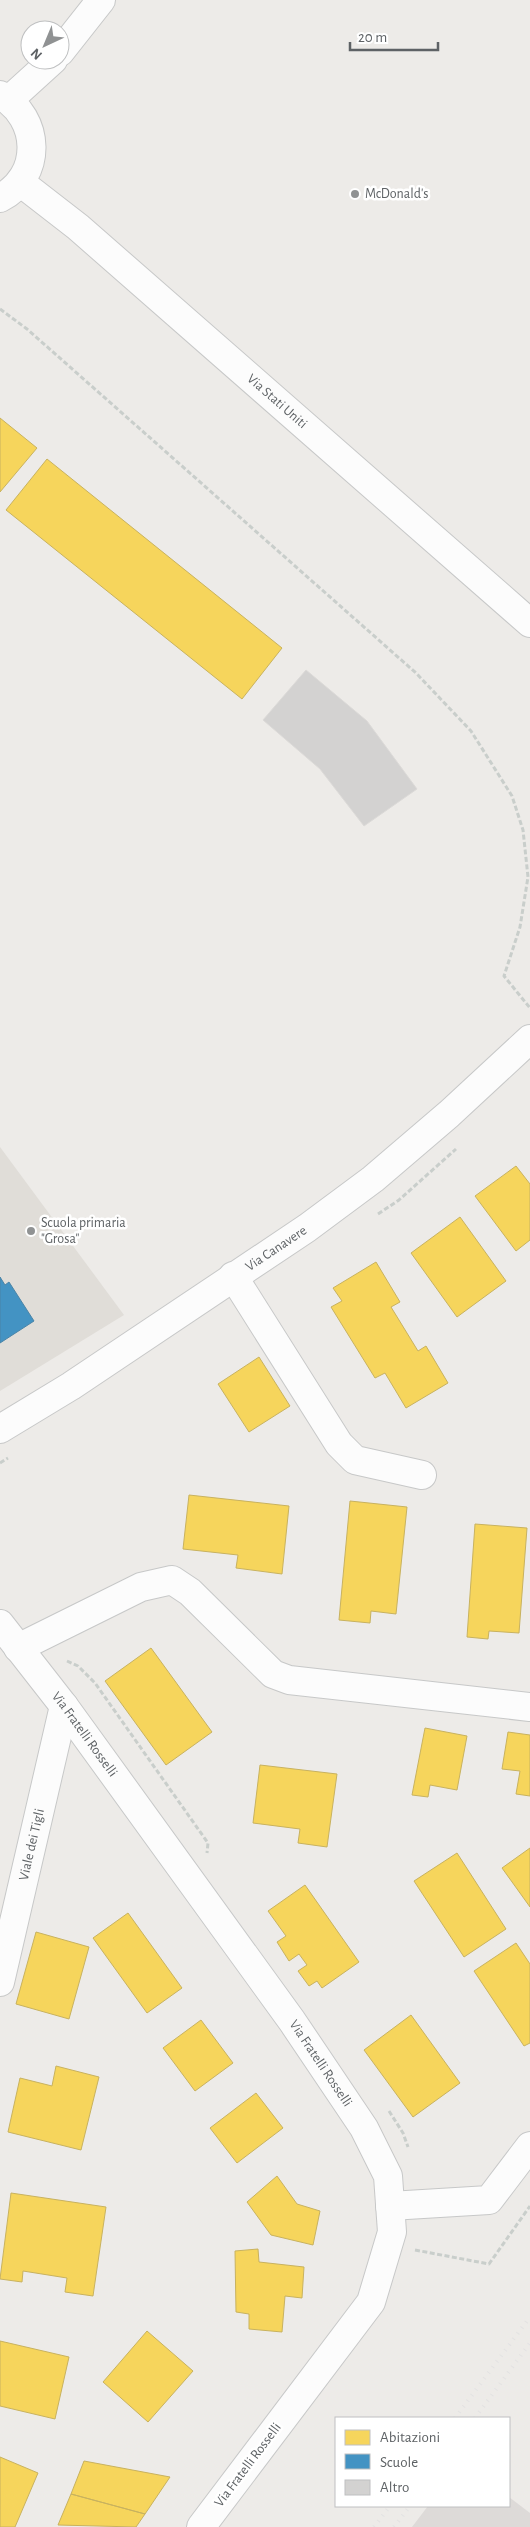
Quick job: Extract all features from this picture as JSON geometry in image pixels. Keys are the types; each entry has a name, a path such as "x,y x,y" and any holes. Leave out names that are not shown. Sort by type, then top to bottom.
{"street":[{"path":"70,39 101,0"},
{"path":"10,190 28,169 32,154 32,138 28,124 20,111 4,97 40,70"},
{"name":"Via Stati Uniti","path":"10,190 93,240 530,623"},
{"name":"Via Canavere","path":"0,1430 71,1386 306,1228 373,1179 449,1114 530,1039"},
{"path":"233,1276 339,1444 355,1460 422,1475"},
{"path":"18,1648 141,1587 172,1580 190,1592 273,1674 281,1677 530,1707"},
{"name":"Via Fratelli Rosselli","path":"0,1624 64,1706 292,2022 364,2128 388,2176 392,2232 370,2302 201,2527"},
{"name":"Viale dei Tigli","path":"0,1982 64,1706"},
{"path":"390,2206 489,2200 530,2146"}],"path":[{"path":"0,309 27,329 416,673 471,731 512,796 524,830 528,877 520,927 504,976 530,1008"}],"shaded area":[{"name":"Scuola primaria \"Grosa\"","path":"0,1147 124,1315 0,1391"},
{"path":"510,2498 530,2513 530,2527 412,2527 427,2507 510,2507"}],"building: Abitazioni":[{"path":"0,418 37,448 0,492"},
{"path":"47,459 282,648 242,699 6,510"},
{"path":"516,1166 530,1184 530,1240 516,1251 475,1196"},
{"path":"460,1217 506,1281 457,1317 411,1253"},
{"path":"376,1262 400,1302 391,1307 418,1351 426,1346 448,1383 406,1408 385,1373 375,1378 331,1307 342,1301 333,1288"},
{"path":"259,1357 290,1406 249,1432 218,1384"},
{"path":"189,1495 289,1506 282,1574 236,1568 238,1555 183,1549"},
{"path":"350,1501 407,1507 396,1614 371,1611 370,1623 339,1620"},
{"path":"475,1524 527,1528 519,1633 489,1631 488,1639 467,1637"},
{"path":"151,1648 212,1732 166,1765 105,1681"},
{"path":"425,1728 467,1736 457,1790 430,1785 428,1797 412,1795"},
{"path":"508,1732 530,1735 530,1796 516,1794 520,1771 502,1769"},
{"path":"260,1765 337,1774 327,1847 298,1843 300,1829 253,1823"},
{"path":"530,1848 530,1907 502,1868"},
{"path":"457,1853 506,1929 464,1957 414,1881"},
{"path":"305,1885 359,1962 322,1988 317,1981 309,1986 298,1971 307,1965 299,1954 289,1961 277,1942 286,1936 268,1911"},
{"path":"128,1913 182,1988 147,2013 93,1938"},
{"path":"36,1932 89,1947 69,2019 16,2004"},
{"path":"516,1943 530,1964 530,2043 524,2046 474,1971"},
{"path":"411,2015 460,2083 413,2117 364,2050"},
{"path":"201,2020 233,2063 195,2091 163,2048"},
{"path":"56,2066 99,2077 81,2150 8,2132 20,2078 52,2086"},
{"path":"256,2093 283,2128 237,2163 210,2128"},
{"path":"277,2176 297,2204 320,2211 313,2245 271,2235 247,2202"},
{"path":"11,2193 106,2207 93,2296 65,2292 67,2278 23,2271 22,2282 0,2279"},
{"path":"258,2249 259,2262 304,2267 302,2298 285,2296 282,2332 249,2329 249,2314 236,2312 235,2251"},
{"path":"147,2331 193,2371 148,2422 103,2382"},
{"path":"0,2341 69,2357 55,2419 0,2406"},
{"path":"0,2457 38,2473 15,2527 0,2527"},
{"path":"84,2461 170,2477 145,2514 71,2494"},
{"path":"71,2494 145,2514 136,2527 58,2525"}],"building: Scuole":[{"path":"0,1277 5,1285 9,1282 34,1321 0,1343"}],"building: Altro":[{"path":"306,670 367,721 417,789 364,826 320,769 263,720"}],"railway":[{"path":"456,2417 530,2317"},
{"path":"476,2417 530,2343"},
{"path":"374,2527 389,2507"},
{"path":"394,2527 409,2507"}],"place":[{"name":"McDonald's","path":"355,194"},
{"name":"Scuola primaria \"Grosa\"","path":"31,1231"}]}
